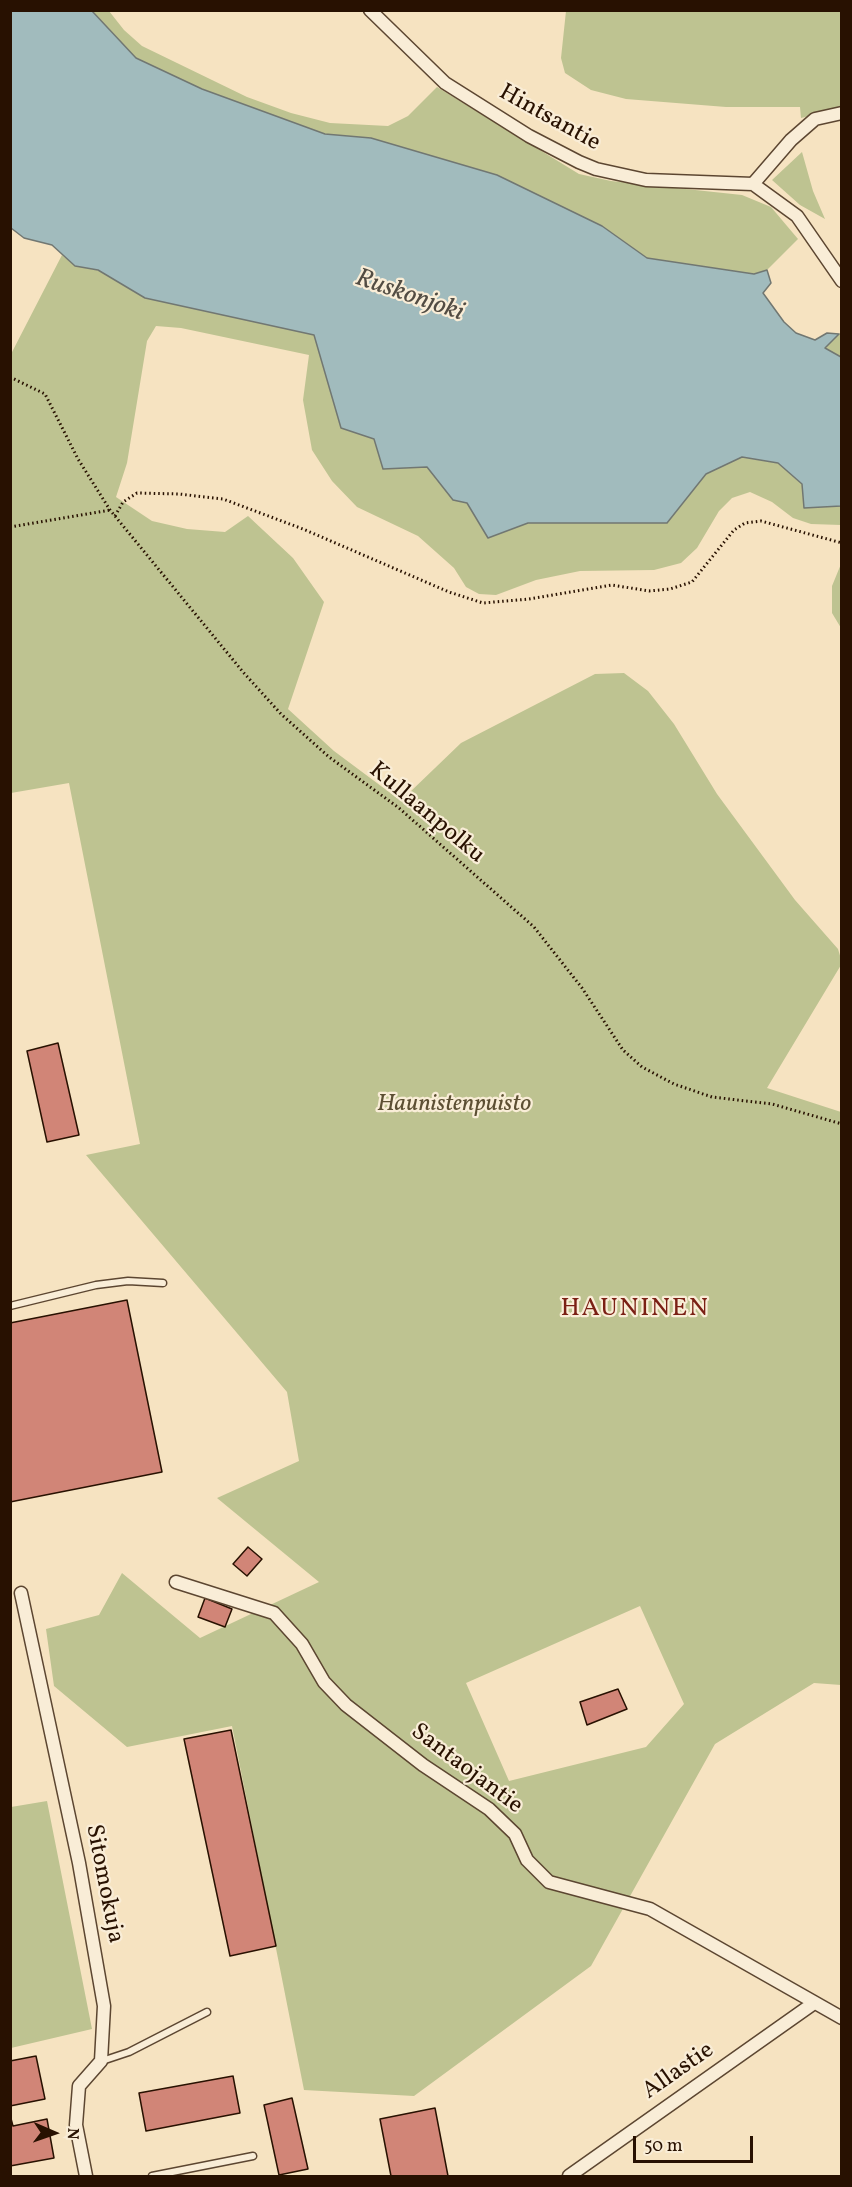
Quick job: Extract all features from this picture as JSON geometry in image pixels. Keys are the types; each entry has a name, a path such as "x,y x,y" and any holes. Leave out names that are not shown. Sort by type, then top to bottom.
{"street":[{"name":"Hintsantie","path":"370,10 445,83 529,136 579,162 596,169 646,180 753,184"},
{"path":"842,113 815,119 791,140 753,184 797,216 842,281"},
{"name":"Santaojantie","path":"176,1582 274,1613 302,1644 324,1682 346,1705 423,1765 489,1809 515,1834 527,1860 549,1882 650,1909 842,2018"},
{"name":"Sitomokuja","path":"21,1593 79,1863 104,2006 101,2061"},
{"name":"Allastie","path":"569,2176 814,2003"},
{"path":"86,2176 76,2125 79,2086 101,2061"}],"lane":[{"path":"10,1306 96,1285 128,1281 163,1283"},
{"path":"101,2061 129,2052 207,2012"},
{"path":"152,2176 253,2156"}],"path":[{"name":"Kullaanpolku","path":"10,377 45,394 78,459 110,510 243,672 281,714 329,757 399,808 534,927 582,988 623,1050 642,1067 674,1084 712,1097 772,1104 842,1124"},
{"path":"115,516 123,501 137,494 179,494 223,499 303,529 449,592 483,603 529,599 612,585 649,591 670,589 692,582 734,530 745,523 761,521 842,543"},
{"path":"10,527 110,510"}],"green space":[{"path":"92,11 109,11 124,30 142,46 247,97 291,113 330,123 388,126 408,116 437,87 579,174 611,181 742,195 771,207 798,239 767,270 754,274 647,258 602,226 497,175 371,138 325,134 202,89 136,58"},
{"path":"566,11 841,11 841,108 801,118 800,107 726,107 626,99 591,90 565,73 561,58"},
{"path":"802,152 813,191 825,219 800,205 772,180"},
{"name":"Haunistenpuisto","path":"62,255 75,266 97,270 116,278 145,298 314,335 341,428 374,439 384,469 427,467 453,500 467,503 488,538 528,523 667,523 706,474 742,457 778,463 802,484 804,507 841,506 841,525 811,524 793,518 772,502 750,492 732,498 719,511 697,548 681,563 654,570 580,571 536,580 496,595 479,594 466,587 454,568 418,536 357,507 332,481 312,450 303,400 309,355 181,328 156,326 147,341 127,463 116,497 152,521 187,529 225,532 248,516 293,558 324,602 288,709 334,751 397,798 409,793 461,743 595,674 624,673 648,691 674,724 717,794 795,900 838,949 841,959 841,965 767,1088 841,1112 841,1685 814,1683 715,1744 591,1966 414,2096 304,2090 232,1726 127,1747 54,1686 46,1629 99,1615 122,1573 200,1638 319,1582 217,1498 299,1461 287,1392 86,1155 140,1144 69,783 11,793 10,356","holes":["640,1606 684,1704 646,1747 509,1781 466,1683"]},
{"path":"841,332 841,357 825,348"},
{"path":"841,564 841,628 832,613 832,586"},
{"path":"47,1801 92,2029 11,2048 11,1807"}],"water":[{"name":"Ruskonjoki","path":"10,11 92,11 136,58 202,89 325,134 371,138 497,175 602,226 647,258 754,274 767,270 771,283 763,293 784,322 796,333 815,340 827,333 839,334 825,348 841,357 841,506 804,508 802,484 778,463 742,457 706,474 667,523 528,523 488,538 467,503 453,500 427,467 383,469 374,439 341,428 314,335 145,298 98,270 75,266 52,245 24,238 11,228"}],"building":[{"path":"58,1043 79,1135 47,1142 27,1051"},
{"path":"127,1300 162,1472 10,1502 10,1323"},
{"path":"248,1547 262,1559 247,1576 233,1564"},
{"path":"205,1598 232,1609 225,1627 198,1617"},
{"path":"618,1689 627,1709 587,1725 580,1702"},
{"path":"231,1730 276,1946 230,1956 184,1739"},
{"path":"36,2056 45,2099 10,2106 10,2061"},
{"path":"233,2076 240,2113 146,2131 139,2093"},
{"path":"292,2098 308,2169 279,2175 264,2105"},
{"path":"435,2108 448,2176 391,2176 380,2119"},
{"path":"10,2115 13,2126 47,2119 54,2158 10,2166"}],"district":[{"name":"HAUNINEN","path":"635,1310"}]}
